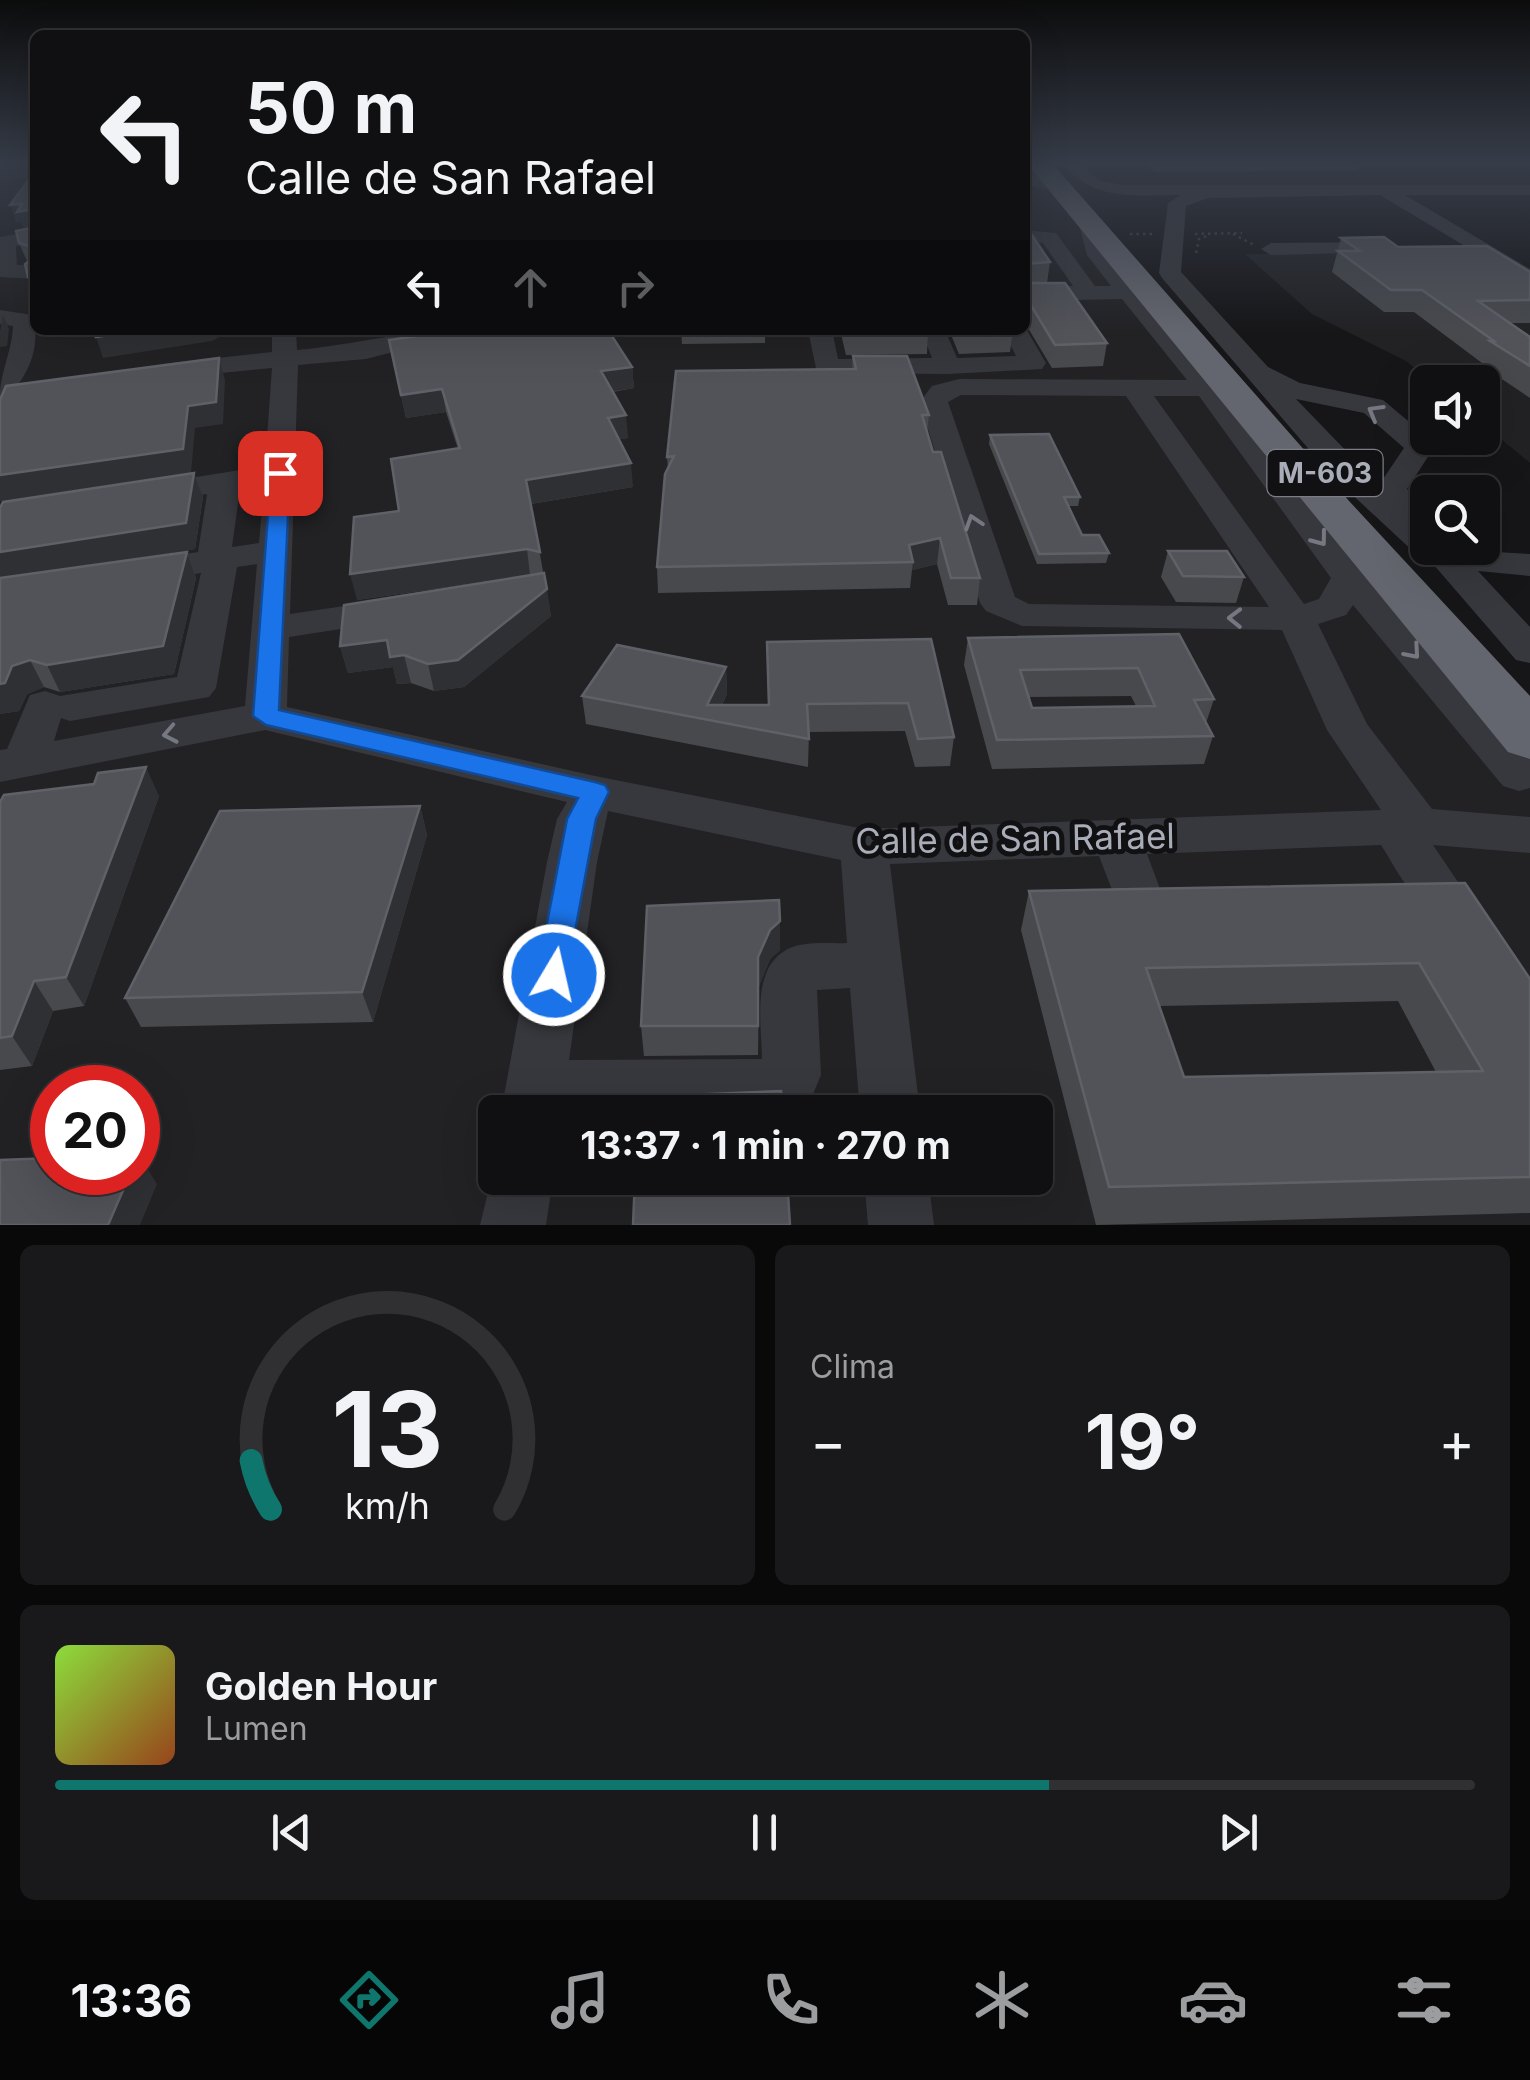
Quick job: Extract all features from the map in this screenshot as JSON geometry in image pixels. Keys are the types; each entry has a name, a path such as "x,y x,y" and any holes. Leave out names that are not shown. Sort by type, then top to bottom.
{"highway":[{"name":"M-603","path":"1094,219 1512,701 1524,756"},
{"name":"M-603","path":"1104,229 1332,512 1512,701"},
{"path":"1104,229 1170,273"}],"street":[{"path":"1173,219 1170,273 1342,468 1410,526"},
{"path":"1432,219 1530,278"},
{"path":"1104,229 1096,255 1206,388 1350,578 1524,756 1518,793 1479,828"},
{"path":"1030,236 1049,237 1090,293"},
{"path":"30,238 6,242 7,272 30,272"},
{"path":"1440,247 1478,247"},
{"path":"1271,249 1403,248"},
{"path":"1030,294 1130,292"},
{"path":"0,390 21,367 13,321"},
{"path":"139,374 285,357 419,335"},
{"path":"821,335 826,367 1032,364 1018,335"},
{"path":"935,335 948,366"},
{"path":"12,764 266,716 285,357"},
{"path":"1252,364 1292,390 1373,406 1420,446 1390,490 1410,516"},
{"path":"0,390 34,387"},
{"path":"1206,388 959,387 942,392 934,402 999,603 1022,615 1296,619 1333,606 1350,578"},
{"path":"1134,387 1296,619 1348,730 1406,827 1435,885"},
{"path":"1248,444 1332,512"},
{"path":"113,498 280,473"},
{"path":"12,764 58,706 195,688 218,555 225,481"},
{"path":"104,577 218,555 276,552"},
{"path":"1500,559 1530,565"},
{"path":"1450,565 1530,651"},
{"path":"271,628 420,606"},
{"name":"Calle de San Rafael","path":"266,716 595,792 864,847 1406,827 1479,828 1530,835"},
{"path":"534,1095 572,862 581,819 595,792"},
{"path":"1117,838 1138,894"},
{"path":"864,847 888,1095"},
{"path":"619,1095 773,1086 792,1075 790,986 802,968 876,964"},
{"path":"513,1225 518,1195"},
{"path":"897,1195 900,1225"}],"path":[{"path":"1231,233 1242,233"}],"shaded area":[{"path":"0,219 30,219 30,335 1030,335 1030,219 1088,219 1530,739 1530,1225 0,1225"},
{"path":"1449,253 1530,289 1530,463 1500,438 1500,365 1411,365 1312,314 1245,254"}],"building":[{"path":"30,228 30,246 19,243 16,231"},
{"path":"1030,232 1050,262 1030,264"},
{"path":"1384,237 1398,247 1487,246 1530,272 1530,300 1478,301 1530,337 1530,366 1422,290 1391,290 1338,251 1360,251 1341,238"},
{"path":"1030,283 1065,283 1107,343 1055,345 1030,304"},
{"path":"611,335 632,367 601,371 626,415 608,418 631,463 526,480 540,552 527,549 350,574 354,517 399,511 391,459 460,448 442,389 401,395 389,340 417,336"},
{"path":"853,356 907,356 929,415 922,415 933,452 941,452 980,578 951,578 940,538 909,545 913,562 657,567 665,474 674,456 667,457 676,371 856,369"},
{"path":"219,358 216,402 188,406 183,449 0,475 0,400 6,386"},
{"path":"1049,434 1080,497 1064,497 1082,535 1099,535 1109,553 1039,554 990,435"},
{"path":"194,473 186,523 0,552 3,502"},
{"path":"1168,551 1227,551 1244,577 1183,576"},
{"path":"187,552 163,646 47,665 30,660 12,666 5,683 0,684 0,578"},
{"path":"544,573 547,589 458,660 428,664 404,655 390,657 387,640 340,646 344,605"},
{"path":"1179,634 1214,699 1194,700 1213,736 997,740 968,638","holes":["1138,668 1155,706 1032,708 1020,670"]},
{"path":"931,639 954,737 918,739 908,703 807,704 809,739 582,696 617,645 726,667 707,705 769,705 767,642"},
{"path":"146,767 66,977 34,981 12,1036 0,1038 0,802 4,795 94,784 98,773"},
{"path":"420,806 362,992 125,998 220,811"},
{"path":"1465,883 1530,979 1530,1177 1109,1187 1029,891","holes":["1419,963 1483,1071 1184,1077 1146,968"]},
{"path":"779,900 780,921 770,930 758,957 758,1026 641,1026 647,906"},
{"path":"781,1091 781,1095 686,1095"},
{"path":"30,1159 30,1195 121,1195 108,1225 0,1225 0,1160"},
{"path":"634,1195 788,1195 790,1225 633,1225"}],"route":[{"path":"280,473 266,716 595,792 581,819 554,975"}]}
